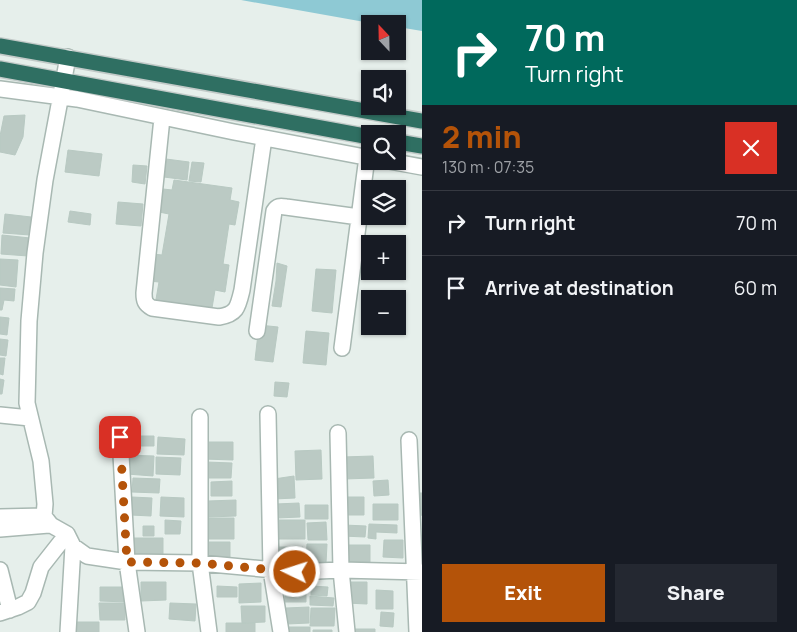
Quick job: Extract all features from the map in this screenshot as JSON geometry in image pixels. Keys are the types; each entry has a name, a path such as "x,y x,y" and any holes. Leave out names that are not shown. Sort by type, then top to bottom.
{"highway":[{"path":"0,46 422,121"},
{"path":"0,69 361,135"},
{"path":"406,143 422,146"}],"street":[{"path":"47,521 41,461 26,403 29,321 35,253 45,180 68,57"},
{"path":"0,89 77,99 162,118 361,156"},
{"path":"162,118 144,293 146,305 152,308 219,317 226,316 234,311 238,305 242,290 264,138"},
{"path":"406,165 422,168"},
{"path":"342,348 367,170"},
{"path":"257,331 274,211 276,208 280,206 359,217"},
{"path":"268,414 271,570 281,632"},
{"path":"0,415 30,418"},
{"path":"200,417 200,563 209,632"},
{"path":"338,433 341,570 347,632"},
{"path":"120,437 127,562 137,632"},
{"path":"409,440 418,572 417,632"},
{"path":"0,517 47,521 87,556 127,562 200,563 295,572 341,570 418,572"},
{"path":"0,529 47,521"},
{"path":"0,570 5,612 28,602 41,568 70,540"},
{"path":"68,632 70,540"}],"water":[{"path":"241,0 422,0 422,31 406,28 406,15 361,15 361,21"}],"building":[{"path":"25,115 23,137 15,155 0,152 0,136 4,116"},
{"path":"68,150 102,154 99,176 65,172"},
{"path":"166,159 189,162 187,180 164,177"},
{"path":"192,162 204,163 201,182 189,181"},
{"path":"133,165 147,166 145,184 132,182"},
{"path":"174,180 232,188 230,200 239,202 235,225 229,224 223,264 229,265 225,292 215,290 211,314 155,305 159,282 149,281 153,254 162,255 169,214 159,212 163,189 172,190"},
{"path":"118,202 143,204 141,226 116,224"},
{"path":"70,211 91,214 90,225 68,222"},
{"path":"5,214 31,217 30,235 3,233"},
{"path":"2,235 30,238 28,256 1,254"},
{"path":"0,259 18,260 16,287 0,285"},
{"path":"277,263 287,266 281,307 272,306"},
{"path":"316,269 336,270 332,313 312,311"},
{"path":"0,288 15,289 14,301 4,300 2,310 0,310"},
{"path":"0,317 9,318 7,335 0,334"},
{"path":"259,325 278,327 273,362 255,360"},
{"path":"306,331 329,333 326,365 303,363"},
{"path":"0,339 8,340 6,356 0,355"},
{"path":"0,358 5,358 3,375 0,374"},
{"path":"0,379 4,380 2,394 0,394"},
{"path":"275,382 289,383 287,397 274,396"},
{"path":"138,436 154,436 154,446 138,446"},
{"path":"158,437 185,439 184,455 157,454"},
{"path":"205,442 233,442 233,460 204,459"},
{"path":"321,450 322,479 296,480 295,451"},
{"path":"128,455 154,456 153,476 127,474"},
{"path":"373,456 374,478 344,479 343,457"},
{"path":"156,457 181,458 180,475 156,474"},
{"path":"206,462 232,463 231,478 206,478"},
{"path":"294,476 295,498 274,499 274,479"},
{"path":"133,478 160,479 159,493 132,492"},
{"path":"388,480 389,495 374,496 373,481"},
{"path":"232,481 232,496 211,496 211,482"},
{"path":"419,493 422,493 422,515 419,516"},
{"path":"132,497 152,498 151,516 131,515"},
{"path":"161,497 184,498 184,517 160,516"},
{"path":"344,497 364,497 364,515 343,515"},
{"path":"236,500 236,516 209,517 208,501"},
{"path":"299,503 300,517 277,518 276,504"},
{"path":"373,504 398,504 398,520 373,520"},
{"path":"305,505 328,505 328,519 305,519"},
{"path":"209,518 234,518 234,539 209,539"},
{"path":"165,520 181,521 180,534 165,534"},
{"path":"273,520 305,520 305,539 273,539"},
{"path":"326,522 327,540 308,540 307,523"},
{"path":"369,524 397,525 397,533 376,532 376,539 368,538"},
{"path":"344,525 366,526 365,537 343,536"},
{"path":"143,526 154,526 154,536 143,536"},
{"path":"134,538 163,538 163,558 134,557"},
{"path":"384,540 403,540 403,558 383,557"},
{"path":"206,542 230,542 230,560 206,560"},
{"path":"307,544 327,544 326,563 306,562"},
{"path":"344,545 370,545 370,563 344,563"},
{"path":"273,547 303,547 302,564 273,564"},
{"path":"141,582 166,582 166,600 141,601"},
{"path":"346,582 367,582 367,604 346,603"},
{"path":"261,583 261,602 239,603 239,584"},
{"path":"285,584 306,584 306,602 285,602"},
{"path":"217,586 237,587 237,597 217,597"},
{"path":"311,586 328,587 327,596 311,595"},
{"path":"100,587 127,587 127,602 100,601"},
{"path":"376,590 393,591 393,609 376,609"},
{"path":"310,596 334,598 333,606 310,605"},
{"path":"99,603 125,603 125,620 100,620"},
{"path":"170,603 196,604 195,621 169,619"},
{"path":"241,606 265,606 265,622 242,623"},
{"path":"309,607 309,623 287,624 286,608"},
{"path":"311,608 335,608 334,626 310,626"},
{"path":"381,612 394,613 393,627 380,626"},
{"path":"74,622 99,622 99,632 74,632"},
{"path":"226,623 255,623 255,632 226,632"},
{"path":"288,627 310,627 310,632 288,632"},
{"path":"351,629 375,629 375,632 351,632"},
{"path":"313,630 332,630 332,632 313,632"}],"route":[{"path":"120,437 127,562 200,563 295,572"}]}
